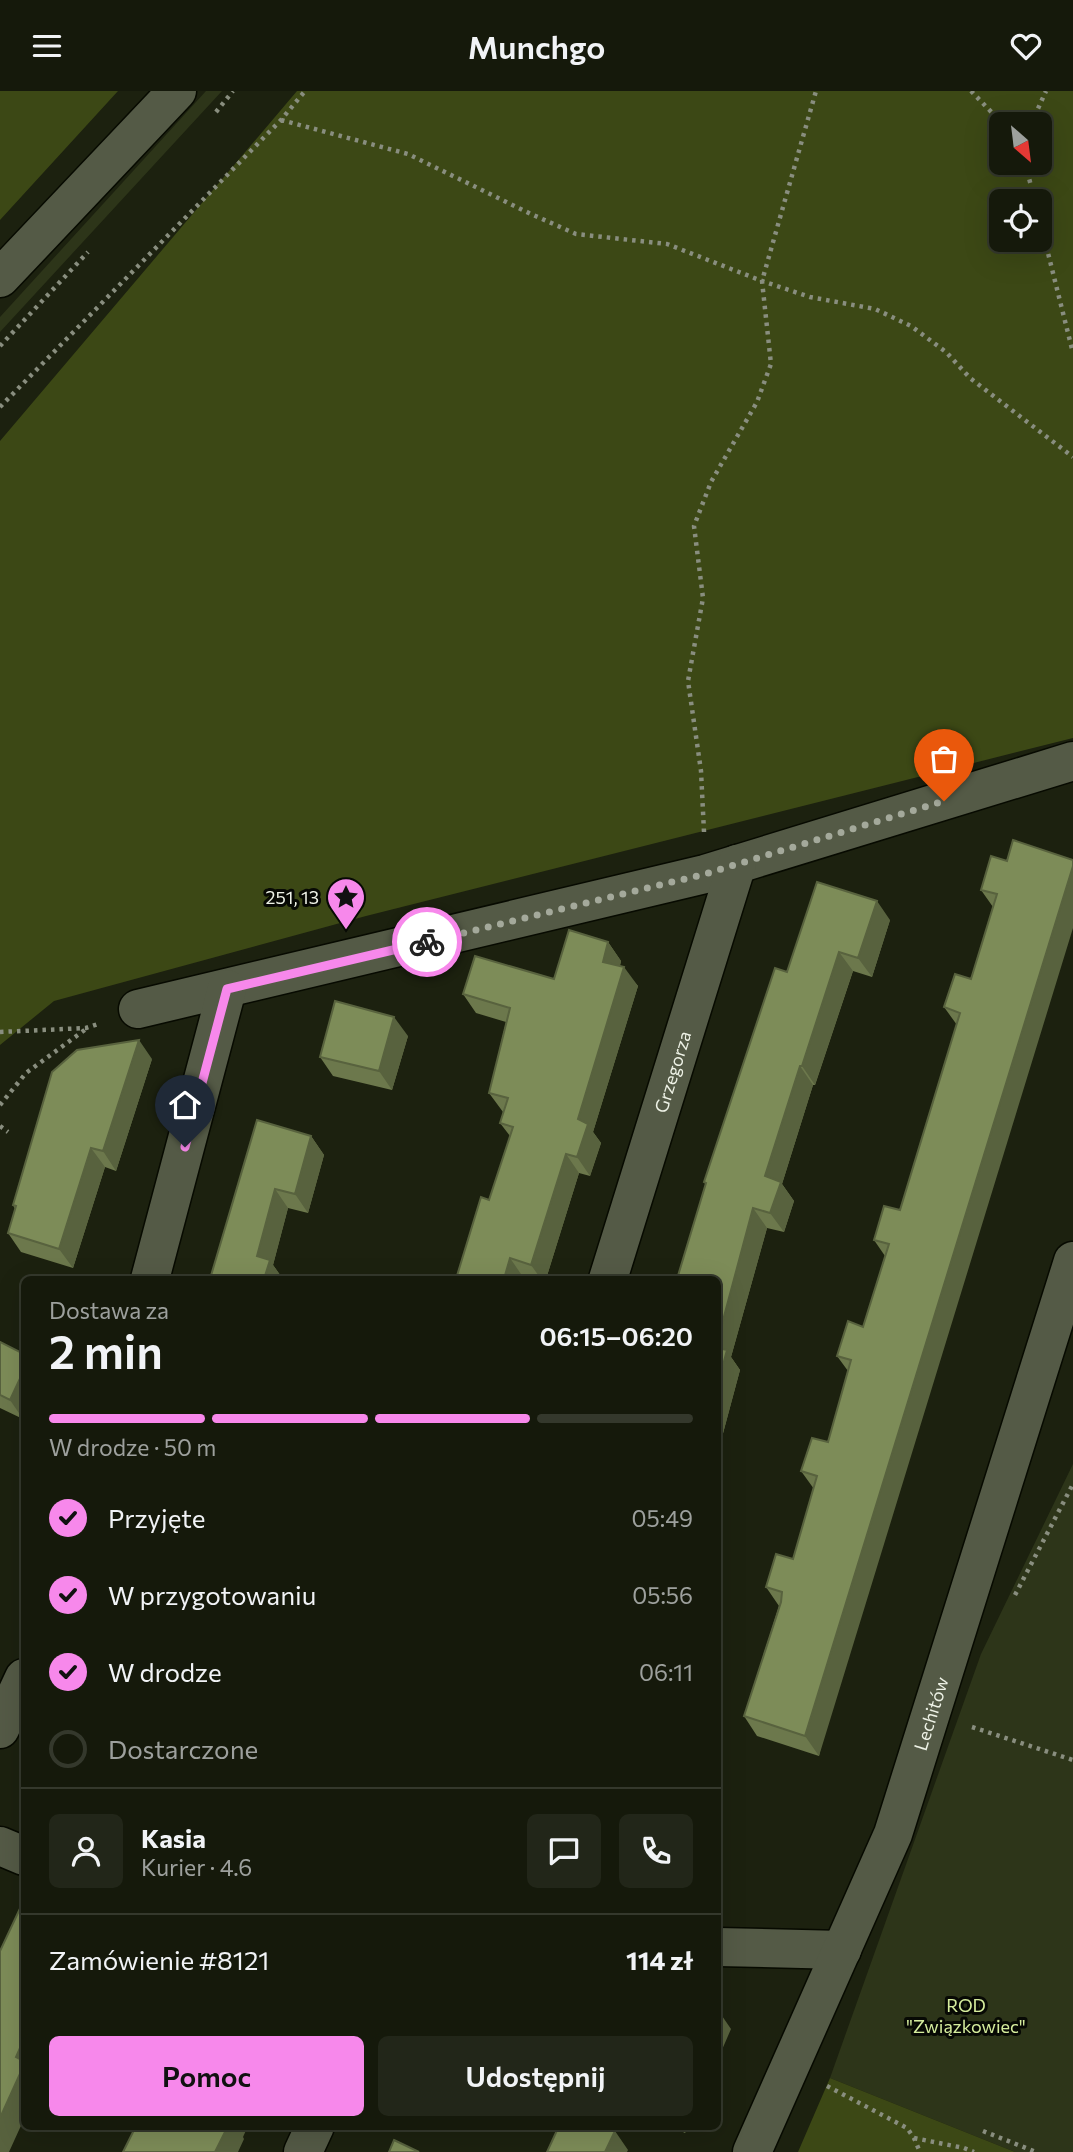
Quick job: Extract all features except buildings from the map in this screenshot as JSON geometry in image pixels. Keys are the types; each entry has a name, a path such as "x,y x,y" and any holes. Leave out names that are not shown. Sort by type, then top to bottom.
{"street":[{"path":"0,278 177,91"},
{"path":"138,1009 721,869 1073,761"},
{"name":"Grzegorza","path":"609,1276 721,869"},
{"path":"151,1276 227,989"},
{"name":"Lechitów","path":"752,2152 892,1834 1073,1262"},
{"path":"0,1730 21,1684"},
{"path":"0,1846 21,1855"},
{"path":"721,1947 842,1950"},
{"path":"303,2152 313,2130"}],"path":[{"path":"0,407 281,120 304,91"},
{"path":"721,869 701,771 688,681 703,598 694,526 711,482 757,402 771,364 762,281 816,91"},
{"path":"971,91 991,112"},
{"path":"1036,112 1046,91"},
{"path":"281,120 408,154 531,215 576,234 667,244 762,281 810,296 875,309 911,326 946,352 970,378 1073,457"},
{"path":"0,347 93,247"},
{"path":"1048,252 1073,353"},
{"path":"0,1105 26,1073 86,1028 138,1009"},
{"path":"0,1032 86,1028"},
{"path":"0,1126 8,1132"},
{"path":"969,1726 1073,1760"},
{"path":"790,2067 907,2128 920,2152"},
{"path":"983,2130 1036,2152"},
{"path":"914,2138 974,2152"}],"green space":[{"path":"0,91 118,91 0,220"},
{"path":"206,91 222,91 0,332 0,317"},
{"path":"297,91 1073,91 1073,738 366,916 54,1001 0,1045 0,441"},
{"name":"ROD \"Związkowiec\"","path":"1073,1464 1073,2152 1015,2152 830,2078 981,1654"},
{"path":"830,2078 1015,2152 798,2152"}],"way so far":[{"path":"427,942 705,874 944,801"}],"place":[{"name":"251, 13","path":"346,931"}],"route":[{"path":"185,1147 227,989 427,942"}]}
